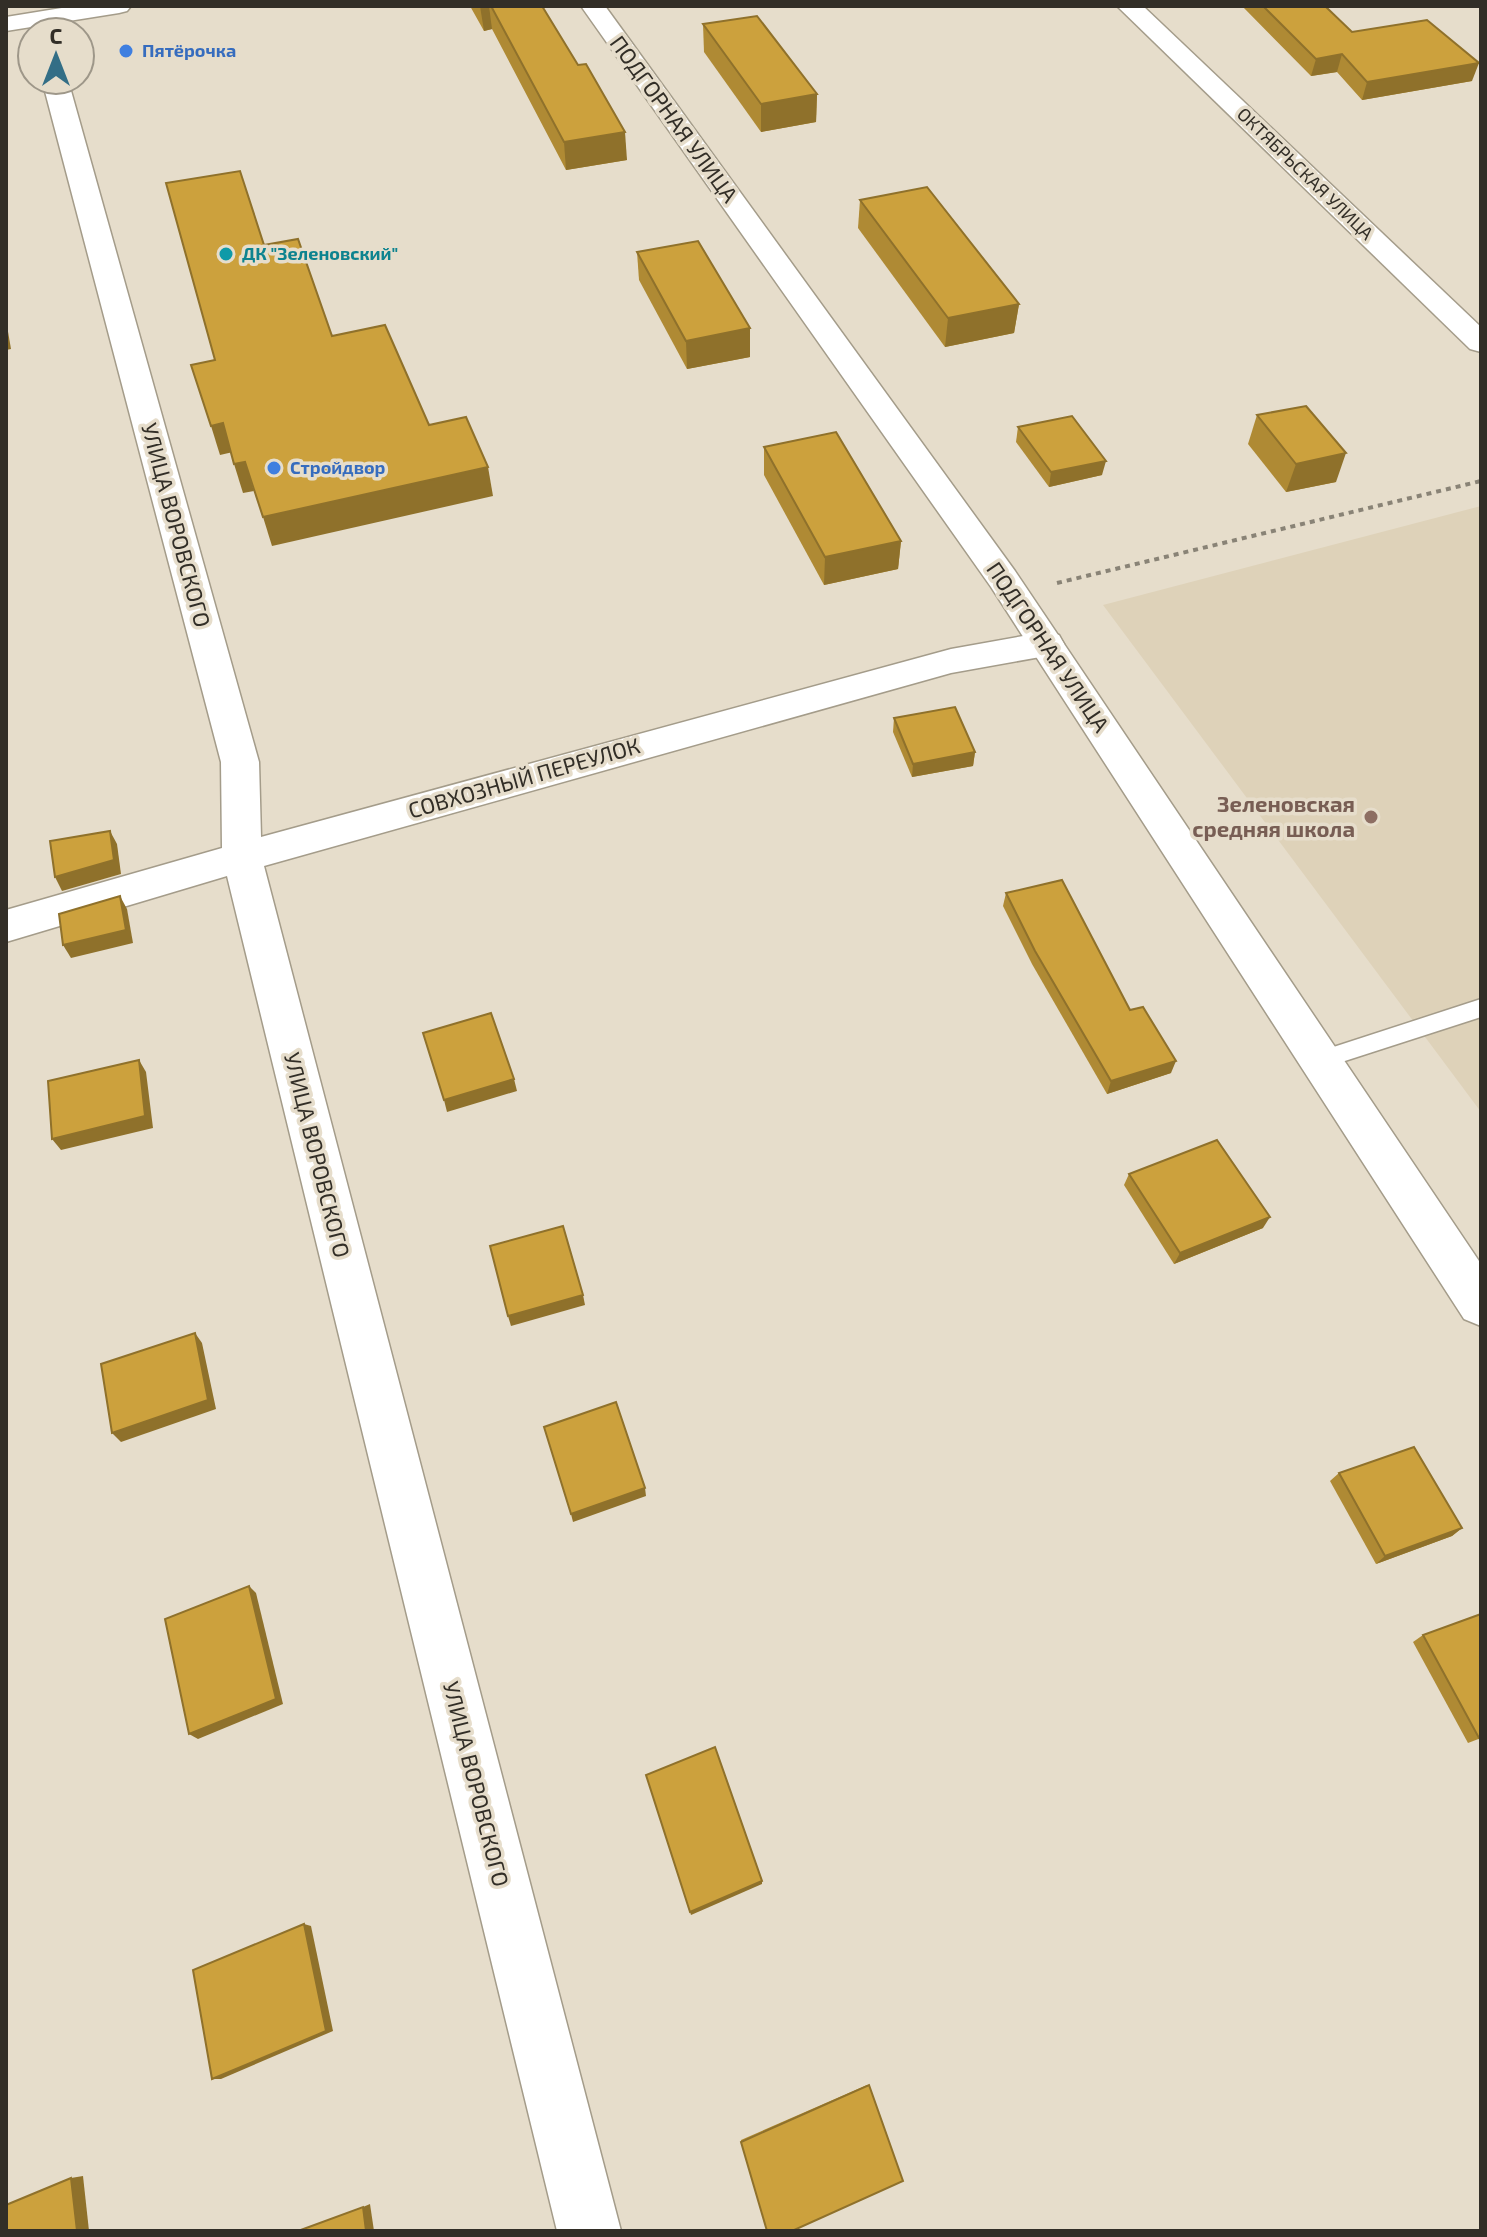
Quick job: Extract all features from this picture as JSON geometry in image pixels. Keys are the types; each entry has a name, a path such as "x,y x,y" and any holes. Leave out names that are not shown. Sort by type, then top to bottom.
{"street":[{"path":"80,16 119,6"},
{"name":"ПОДГОРНАЯ УЛИЦА","path":"593,6 1013,594 1481,1304"},
{"name":"ОКТЯБРЬСКАЯ УЛИЦА","path":"1129,6 1481,343"},
{"name":"УЛИЦА ВОРОВСКОГО","path":"59,96 240,762 242,857 589,2231"},
{"name":"СОВХОЗНЫЙ ПЕРЕУЛОК","path":"6,926 242,857 951,661 1046,644"}],"lane":[{"path":"1320,1060 1481,1008"}],"path":[{"path":"1013,594 1481,481"}],"shaded area":[{"name":"Зеленовская средняя школа","path":"1481,506 1481,1112 1103,605"}],"building":[{"path":"491,6 542,6 578,65 586,64 625,132 564,142"},
{"path":"1263,6 1325,6 1352,32 1427,20 1479,63 1367,82 1342,54 1316,59"},
{"path":"757,16 817,94 761,104 703,24"},
{"path":"240,171 264,245 298,239 332,336 385,325 429,425 466,417 488,467 263,517 245,462 234,464 223,423 211,426 191,365 215,360 166,183"},
{"path":"927,187 1019,304 948,318 860,200"},
{"path":"698,241 750,328 686,341 637,252"},
{"path":"1306,406 1346,453 1296,464 1257,415"},
{"path":"1072,416 1106,461 1051,472 1018,427"},
{"path":"836,432 901,541 825,557 764,447"},
{"path":"955,707 975,752 913,764 894,718"},
{"path":"110,831 114,860 55,877 50,841"},
{"path":"1062,880 1130,1010 1143,1007 1176,1061 1111,1081 1035,951 1006,893"},
{"path":"120,896 126,930 63,945 59,914"},
{"path":"491,1013 514,1079 444,1100 423,1033"},
{"path":"139,1060 145,1116 52,1139 48,1081"},
{"path":"1217,1140 1270,1217 1180,1253 1129,1174"},
{"path":"563,1226 583,1295 508,1316 490,1246"},
{"path":"195,1333 208,1400 112,1433 101,1364"},
{"path":"616,1402 645,1488 571,1514 544,1427"},
{"path":"1414,1447 1462,1528 1385,1556 1339,1473"},
{"path":"249,1586 276,1699 189,1734 165,1619"},
{"path":"1481,1614 1481,1737 1479,1738 1423,1635"},
{"path":"715,1747 762,1881 690,1912 646,1775"},
{"path":"304,1924 326,2031 212,2079 193,1970"},
{"path":"869,2085 903,2181 792,2231 767,2231 741,2142"},
{"path":"71,2178 77,2231 6,2231 6,2205"},
{"path":"363,2207 366,2231 298,2231"}],"place":[{"name":"Пятёрочка","path":"126,51"},
{"name":"ДК \"Зеленовский\"","path":"226,254"},
{"name":"Стройдвор","path":"274,468"},
{"name":"Зеленовская средняя школа","path":"1371,817"}]}
